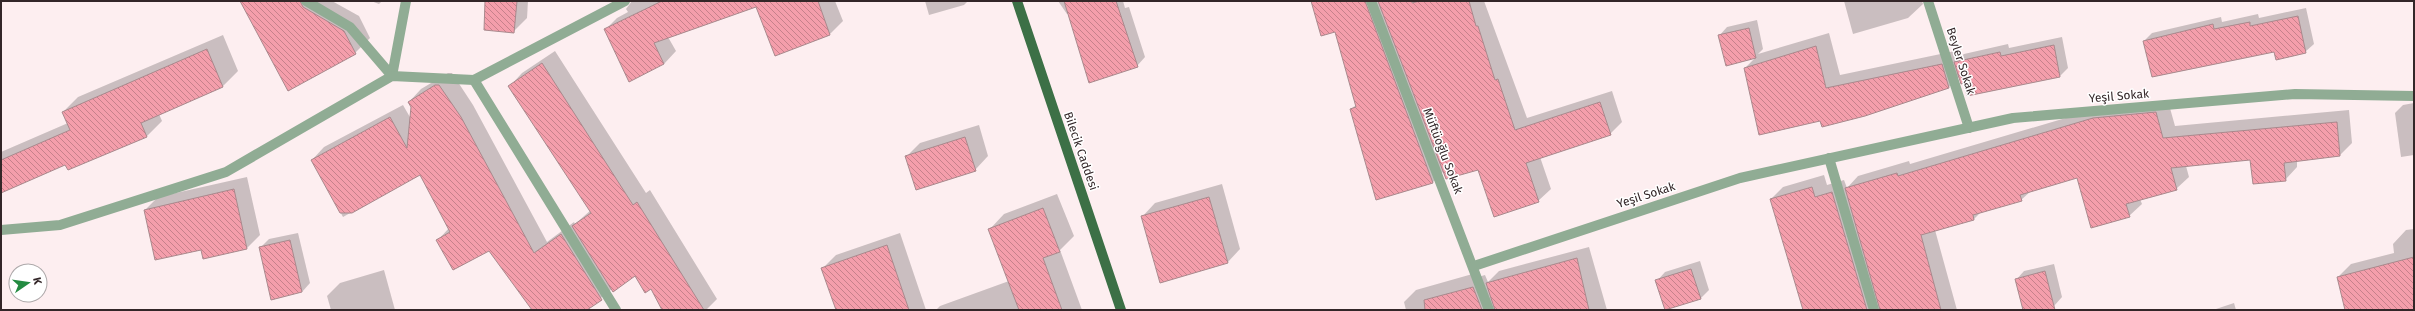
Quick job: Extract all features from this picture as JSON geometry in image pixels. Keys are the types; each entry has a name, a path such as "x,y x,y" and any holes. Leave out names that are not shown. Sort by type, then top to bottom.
{"main road":[{"name":"Bilecik Caddesi","path":"1017,1 1121,310"}],"street":[{"path":"306,1 350,28 392,76"},
{"path":"392,76 406,1"},
{"path":"1,230 60,225 226,172 392,76 474,80 625,1"},
{"name":"Müftüoğlu Sokak","path":"1371,1 1490,310"},
{"name":"Beyler Sokak","path":"1928,1 1968,128"},
{"path":"474,80 616,310"},
{"name":"Yeşil Sokak","path":"1474,266 1740,178 2013,118 2296,94 2414,96"},
{"path":"1829,158 1874,310"}],"building":[{"path":"240,1 300,1 303,7 344,31 356,54 288,91"},
{"path":"485,1 517,1 514,33 484,30"},
{"path":"662,1 818,1 830,35 775,56 756,7 654,43 664,64 629,82 604,29"},
{"path":"1064,1 1116,1 1138,67 1089,83"},
{"path":"1311,1 1365,1 1433,183 1376,200 1350,109 1356,107 1335,32 1321,36"},
{"path":"1378,1 1412,1 1412,3 1420,1 1469,1 1495,80 1498,79 1515,130 1600,102 1611,135 1526,163 1539,202 1494,217 1478,170 1446,179"},
{"path":"2298,16 2306,53 2276,60 2274,52 2152,77 2143,41 2213,24 2214,29 2250,22 2250,26"},
{"path":"1749,28 1756,58 1726,66 1718,35"},
{"path":"2054,45 2060,77 1967,96 1964,83 1961,84 1954,62 2000,52 2001,56"},
{"path":"1816,46 1826,88 1942,64 1949,88 1865,116 1822,127 1820,121 1759,135 1744,68"},
{"path":"207,49 223,87 141,123 147,137 68,170 65,165 1,193 1,160 70,130 62,112"},
{"path":"542,63 633,205 637,202 704,310 662,310 651,289 645,293 635,276 613,292 572,226 591,213 508,86"},
{"path":"435,85 439,85 461,117 534,253 561,234 602,300 587,310 532,310 489,251 453,270 436,240 450,232 420,175 352,213 340,213 311,160 390,117 407,148 411,107 408,102"},
{"path":"2156,112 2163,138 2337,122 2340,156 2284,163 2286,181 2253,184 2250,160 2171,168 2177,190 2126,204 2130,217 2091,228 2077,178 2020,195 2022,201 1973,215 1974,220 1921,235 1941,310 1880,310 1845,188 1897,173 1898,176 2093,118"},
{"path":"965,137 976,171 916,190 905,156"},
{"path":"1812,187 1815,197 1832,192 1867,310 1803,310 1770,199"},
{"path":"234,189 247,249 203,259 201,250 155,260 144,210"},
{"path":"1209,197 1228,263 1160,283 1141,216"},
{"path":"1043,208 1060,252 1043,258 1062,310 1019,310 988,229"},
{"path":"290,240 302,292 271,300 259,247"},
{"path":"887,245 909,310 836,310 821,268"},
{"path":"2414,257 2414,310 2345,310 2337,277"},
{"path":"1577,258 1589,310 1495,310 1486,283"},
{"path":"1691,269 1701,299 1665,310 1655,280"},
{"path":"2045,271 2055,310 2023,310 2015,279"},
{"path":"1473,287 1482,310 1425,310 1424,300"}]}
